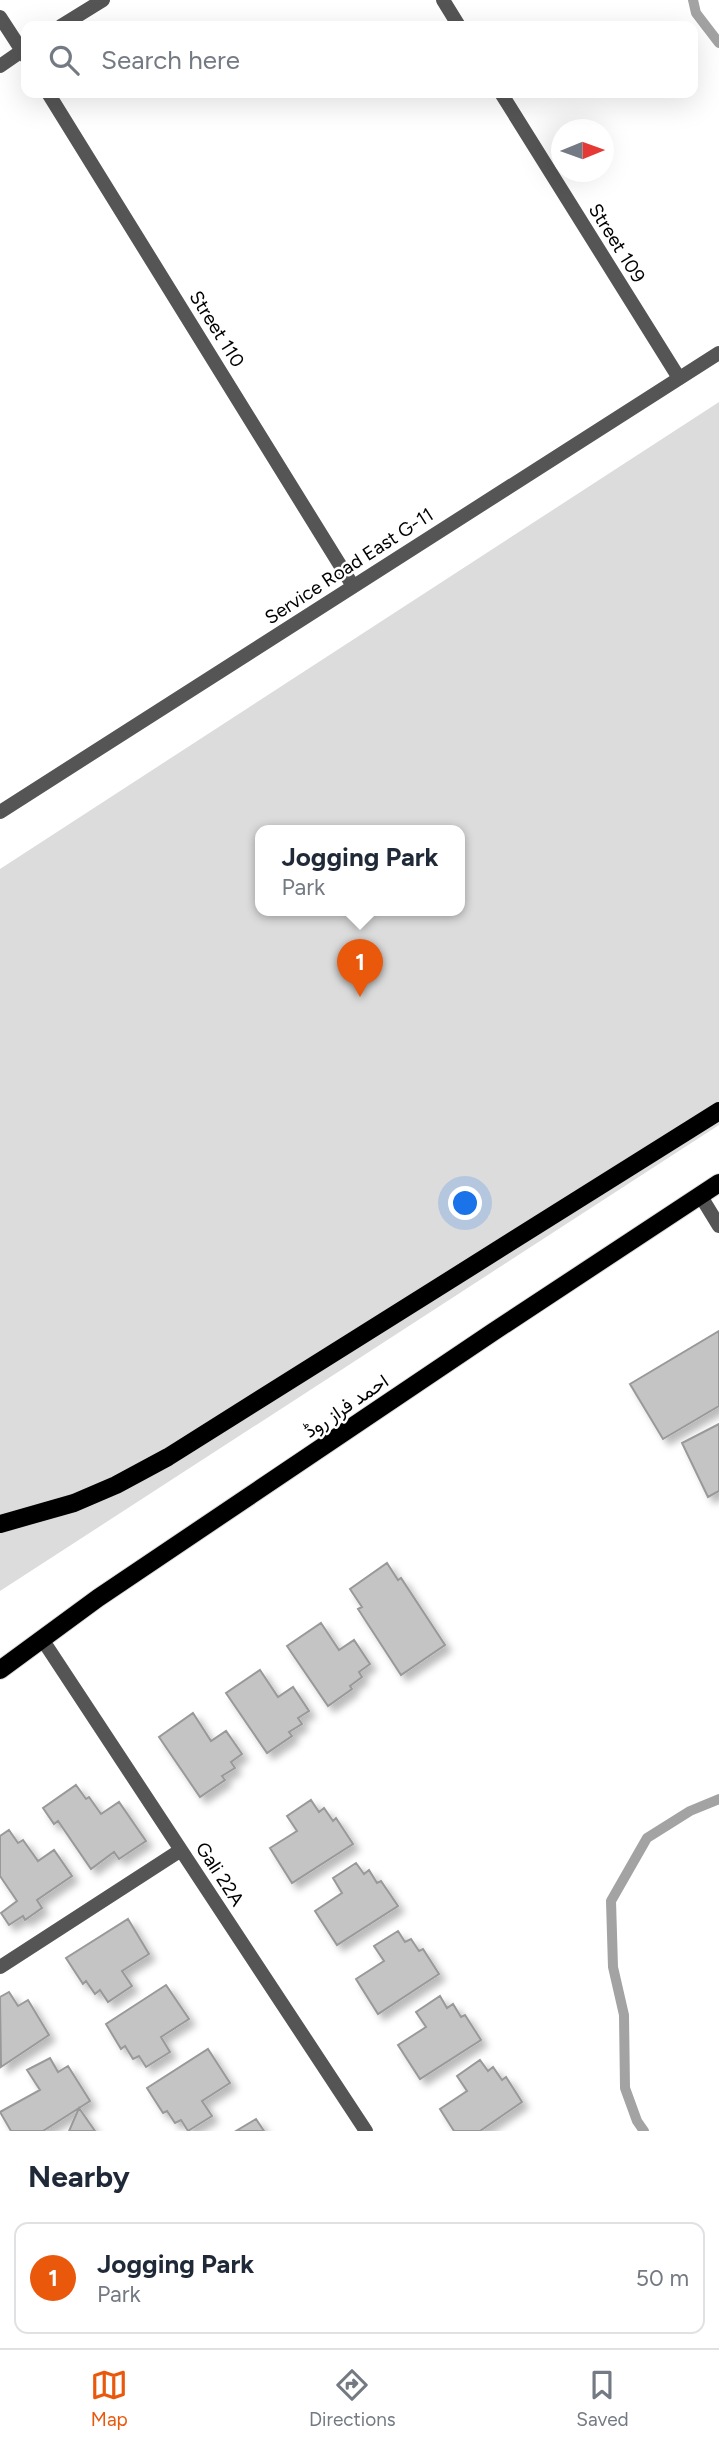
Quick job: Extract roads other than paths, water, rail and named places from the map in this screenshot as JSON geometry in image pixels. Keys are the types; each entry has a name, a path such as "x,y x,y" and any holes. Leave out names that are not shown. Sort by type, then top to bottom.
{"main road":[{"path":"0,1524 74,1503 116,1485 169,1457 719,1111"},
{"name":"احمد فراز روڈ","path":"0,1670 98,1598 719,1183"}],"street":[{"path":"69,21 103,0"},
{"path":"443,0 456,21"},
{"path":"0,17 21,46"},
{"path":"0,66 21,54"},
{"name":"Street 110","path":"51,98 353,586"},
{"name":"Street 109","path":"504,98 679,378"},
{"name":"Service Road East G-11","path":"2,807 719,353"},
{"path":"700,1195 719,1226"},
{"name":"Gali 22A","path":"42,1639 366,2131"},
{"path":"0,1967 181,1850"}],"waterway":[{"path":"693,0 696,13 719,43"},
{"path":"644,2131 637,2121 625,2088 624,2015 613,1967 611,1901 647,1838 690,1811 719,1799"}],"place":[{"name":"Jogging Park","path":"360,997"}]}
